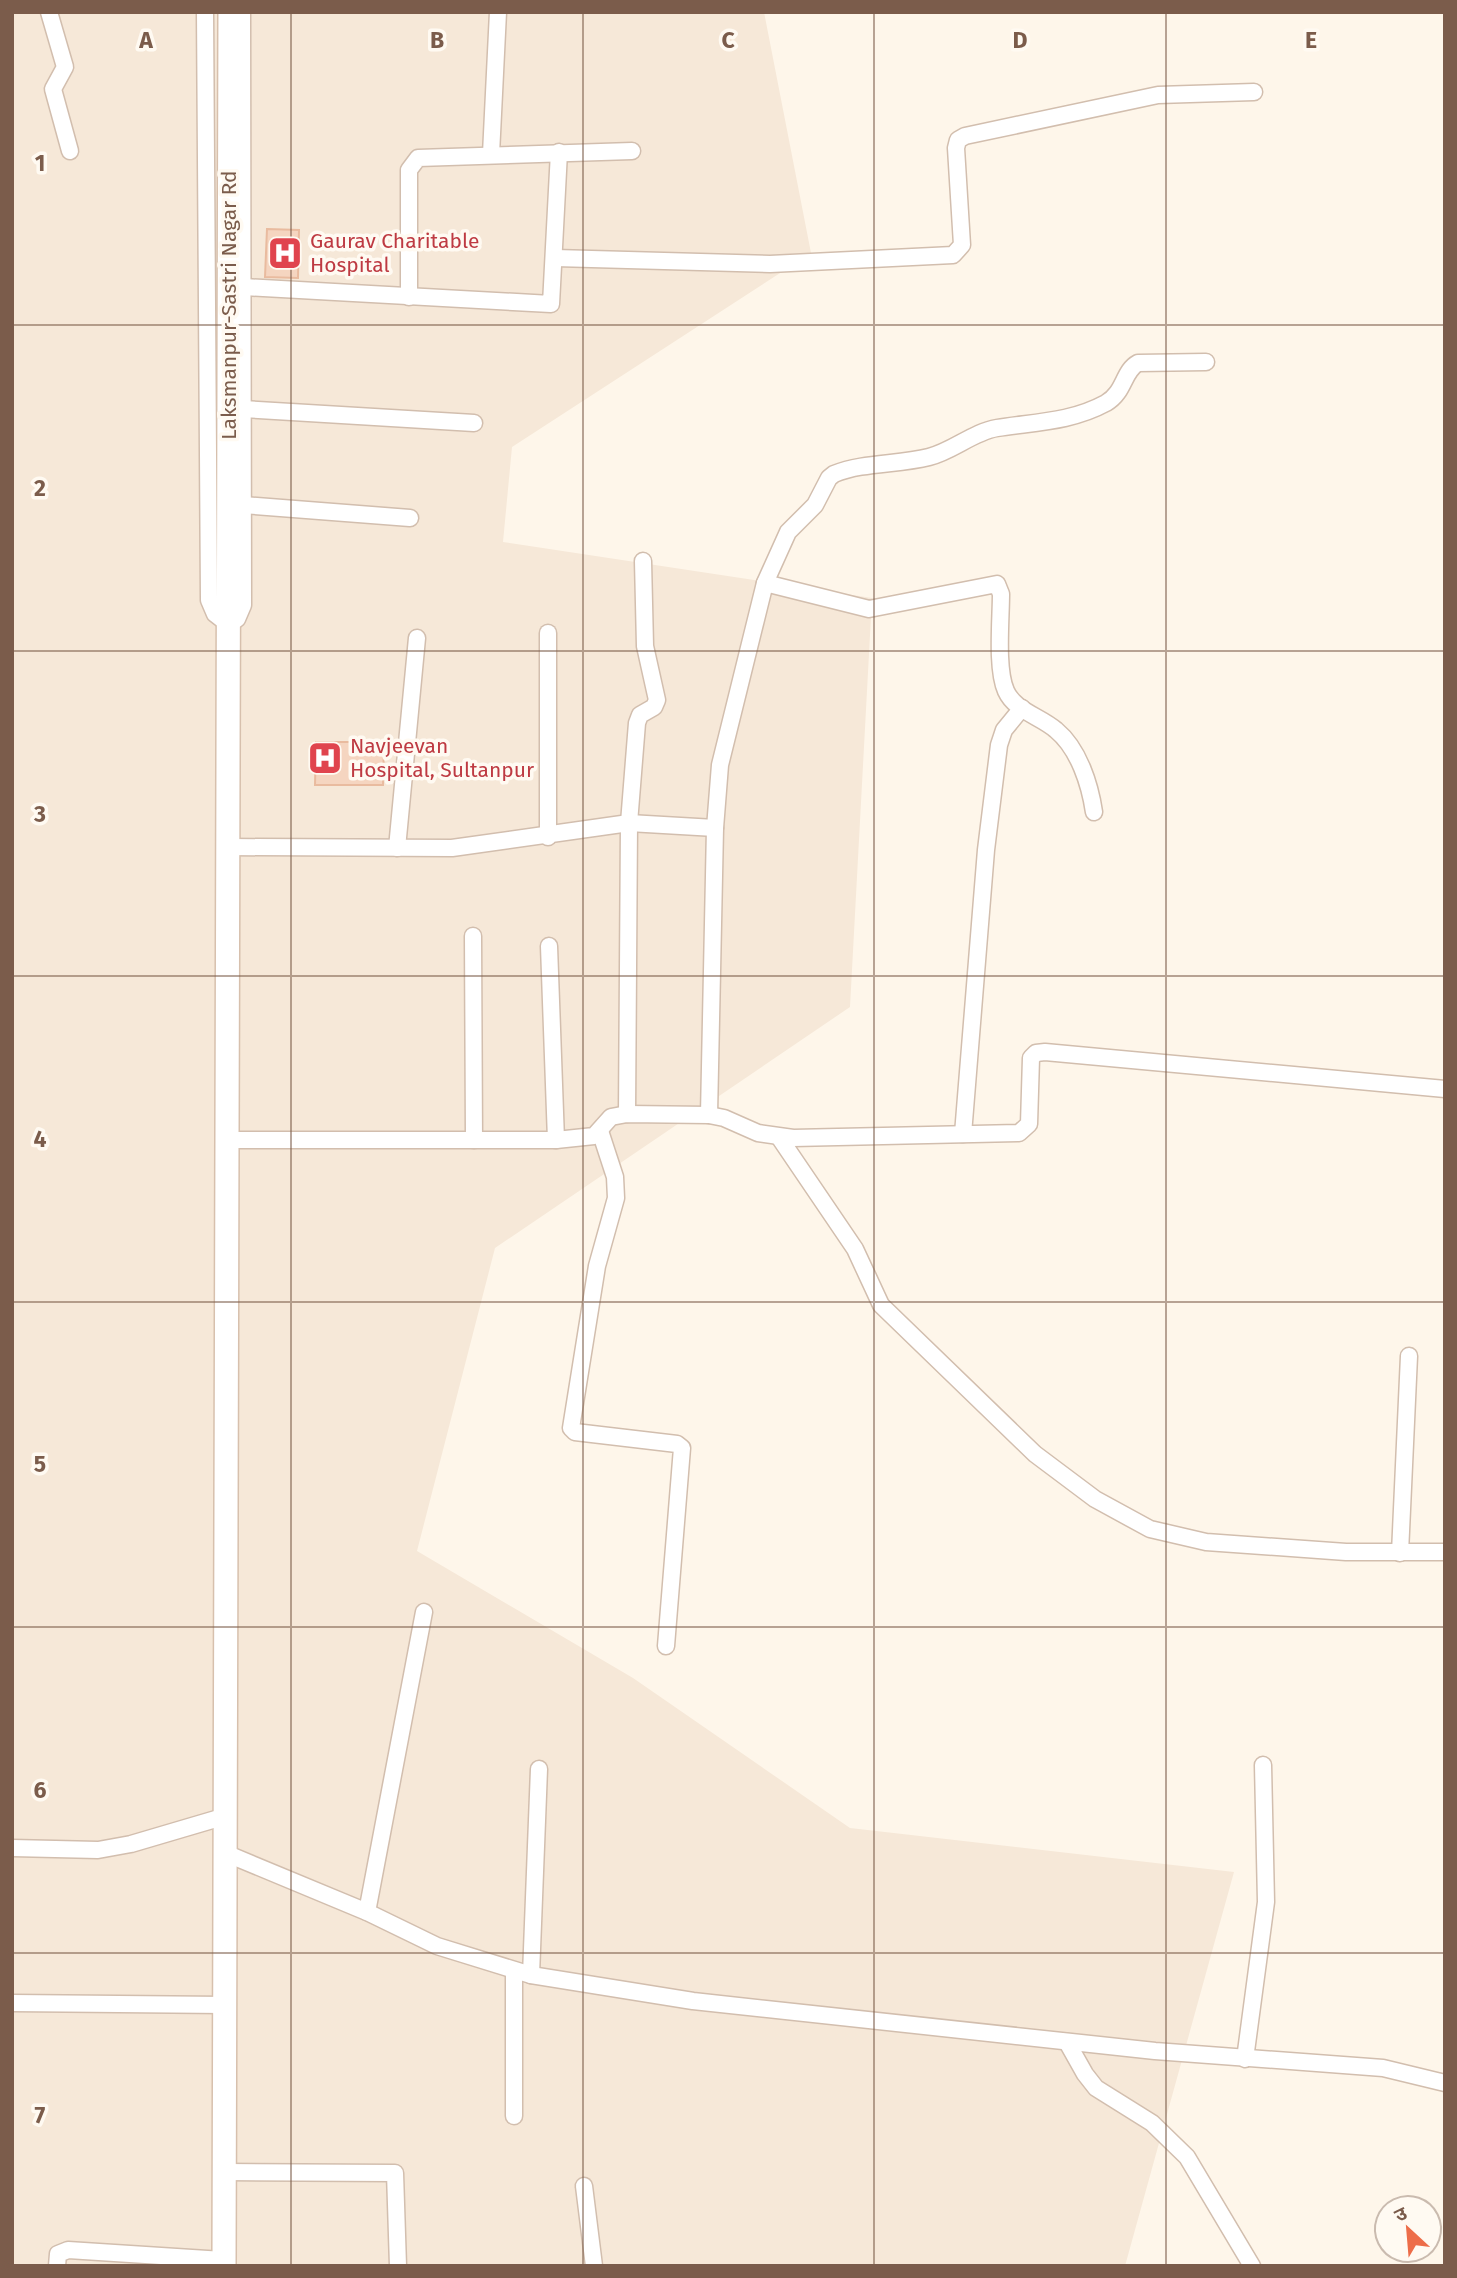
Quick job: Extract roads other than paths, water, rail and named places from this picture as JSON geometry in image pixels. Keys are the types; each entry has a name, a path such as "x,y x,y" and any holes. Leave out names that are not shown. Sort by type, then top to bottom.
{"street":[{"path":"49,12 65,67 52,89 70,151"},
{"path":"205,12 209,600 215,614 228,624 237,619 243,605 242,12"},
{"name":"Laksmanpur-Sastri Nagar Rd","path":"223,2263 230,12"},
{"path":"491,154 498,12"},
{"path":"555,258 770,264 953,255 962,245 956,148 958,140 965,136 1158,95 1254,92"},
{"path":"410,297 409,170 413,163 429,156 632,151"},
{"path":"244,287 548,306 553,300 559,152"},
{"path":"709,1115 715,828 720,765 765,583 788,532 815,505 829,478 834,474 932,456 990,430 1047,423 1078,415 1114,398 1124,387 1131,368 1138,363 1206,362"},
{"path":"243,409 474,424"},
{"path":"243,505 410,518"},
{"path":"627,1114 629,822 637,723 640,715 654,707 657,700 645,646 643,561"},
{"path":"765,583 869,609 997,584 1001,594 1005,689 1022,708 1056,730 1070,746 1088,785 1094,813"},
{"path":"548,633 548,837"},
{"path":"397,848 416,638"},
{"path":"963,1134 986,850 999,745 1004,730 1022,708"},
{"path":"228,847 461,848 548,837 629,822 715,828"},
{"path":"473,936 474,1140"},
{"path":"549,946 556,1140"},
{"path":"228,1140 556,1140 586,1138 600,1131 611,1116 627,1114 709,1115 779,1137 963,1134 1026,1130 1029,1124 1031,1058 1045,1052 1445,1089"},
{"path":"600,1131 615,1177 616,1198 597,1266 571,1427 575,1432 677,1444 682,1448 666,1646"},
{"path":"779,1137 855,1250 881,1305 1065,1479 1122,1515 1179,1538 1346,1552 1445,1552"},
{"path":"1400,1553 1409,1356"},
{"path":"367,1912 424,1612"},
{"path":"1245,2059 1266,1902 1263,1765"},
{"path":"531,1975 540,1769"},
{"path":"12,1848 98,1850 131,1844 226,1816"},
{"path":"225,1853 367,1912 438,1946 531,1975 693,2001 1067,2042 1245,2059 1383,2068 1445,2083"},
{"path":"514,1971 514,2116"},
{"path":"12,2003 225,2005"},
{"path":"1067,2042 1084,2074 1096,2088 1152,2123 1187,2157 1252,2266"},
{"path":"225,2172 395,2173 398,2266"},
{"path":"584,2186 594,2266"},
{"path":"57,2266 58,2254 68,2250 223,2263"}],"place":[{"name":"Gaurav Charitable Hospital","path":"285,253"},
{"name":"Navjeevan Hospital, Sultanpur","path":"325,758"}]}
